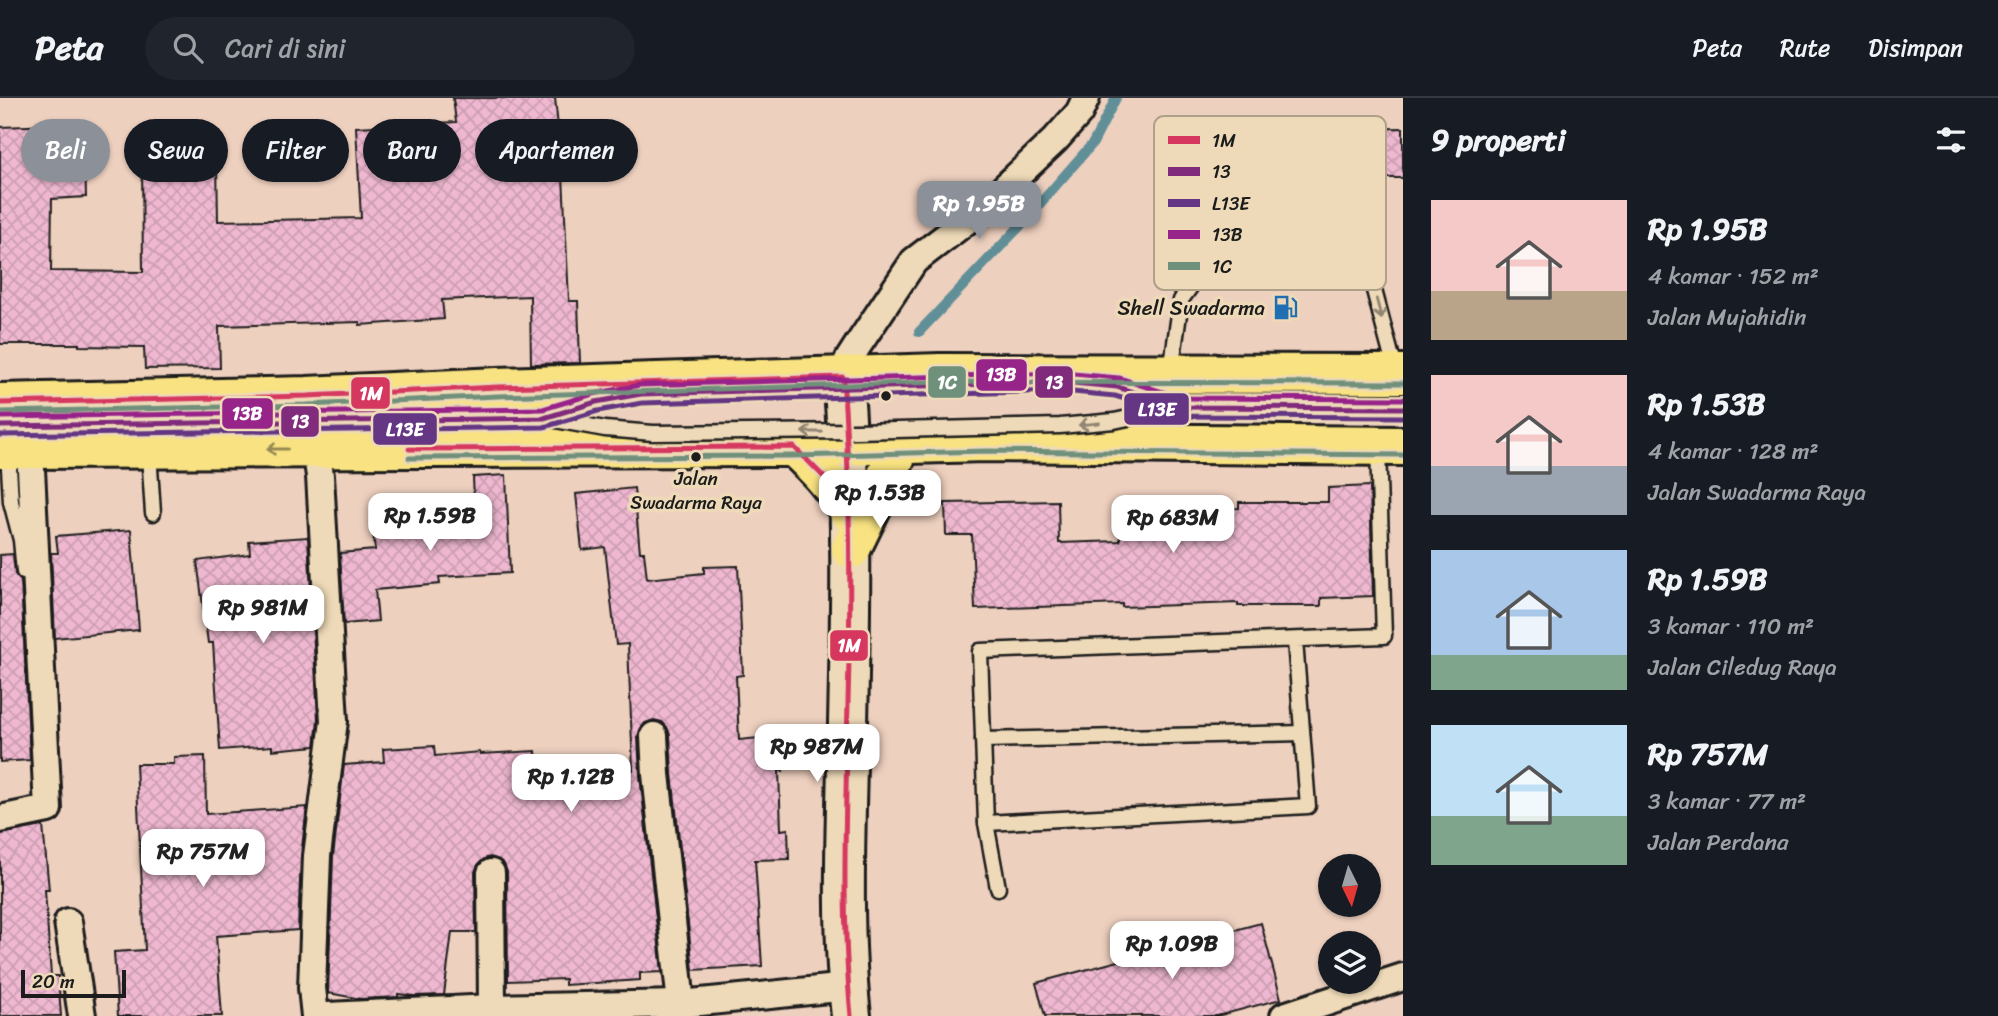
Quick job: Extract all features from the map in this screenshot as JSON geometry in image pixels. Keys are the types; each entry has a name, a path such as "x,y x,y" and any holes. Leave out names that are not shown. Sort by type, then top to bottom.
{"main road":[{"path":"1391,446 921,444 316,449 10,444 14,403 307,396 940,373 1175,390 1401,385"},
{"path":"843,377 849,446 851,550 845,843 849,1002"},
{"path":"498,387 501,449"},
{"path":"851,550 921,444"},
{"path":"794,447 834,487 850,512"}],"street":[{"path":"843,377 849,359 914,261 982,209 1010,183 1079,113 1086,98"},
{"path":"0,819 48,809 10,444"},
{"path":"316,449 320,476 334,721 317,856 312,988 316,1016"},
{"path":"654,736 681,1004"},
{"path":"491,873 492,1008"},
{"path":"68,922 82,1016"},
{"path":"1284,1016 1403,977"},
{"path":"328,1016 465,1013 492,1008 849,1002"}],"lane":[{"path":"1175,390 1181,300 1188,290"},
{"path":"1374,290 1401,385"},
{"path":"544,418 596,402 641,394 1062,382 1175,390"},
{"path":"30,641 21,540 5,503 10,444 544,418 605,429 653,433 1060,426 1114,421 1175,390"},
{"path":"998,888 985,823 980,651 1384,636 1391,446"},
{"path":"147,448 153,513"},
{"path":"985,823 1308,806 1295,640"},
{"path":"983,740 1302,733"}],"building":[{"path":"453,98 555,98 557,119 475,119 475,182 563,182 569,301 578,301 580,363 531,364 530,296 442,300 444,319 360,325 360,322 219,326 220,368 145,369 144,347 0,344 0,127 21,126 21,182 86,182 86,197 52,199 51,271 143,272 142,182 217,182 218,221 361,218 356,127 363,127 363,182 461,182 461,119 456,119"},
{"path":"1386,128 1403,128 1403,178 1386,178"},
{"path":"506,475 510,573 439,577 440,584 375,590 378,621 344,624 340,553 375,550 373,533 475,523 473,477"},
{"path":"1370,486 1373,596 1321,598 1321,606 1238,606 1238,603 1122,607 1122,604 975,609 972,535 946,535 945,503 1058,501 1059,543 1120,541 1119,511 1239,508 1239,502 1328,502 1328,488"},
{"path":"634,488 640,552 644,552 647,579 704,573 704,567 738,566 743,675 736,676 739,740 780,736 783,771 779,771 781,830 788,829 789,859 755,860 762,966 693,970 670,735 662,722 654,720 645,723 638,737 662,972 640,973 640,980 565,985 565,979 508,981 507,872 504,864 490,857 478,865 475,872 476,932 452,932 444,995 398,994 398,997 361,999 328,993 333,857 344,765 384,762 383,749 434,746 435,756 536,751 538,774 633,770 628,644 616,645 605,547 582,550 576,494"},
{"path":"131,530 139,630 55,638 51,553 58,553 56,536"},
{"path":"308,537 318,720 315,746 272,750 272,746 220,750 213,643 208,643 197,561 250,554 249,541"},
{"path":"13,554 15,574 21,581 30,760 0,762 0,555"},
{"path":"205,756 206,814 307,807 301,855 298,930 216,936 222,1016 118,1016 114,952 145,950 136,764 174,764 174,757"},
{"path":"43,826 49,890 45,890 51,976 58,976 61,1016 0,1016 0,834"},
{"path":"1261,923 1281,999 1217,1016 1045,1016 1036,983"}],"waterway":[{"path":"919,332 1023,223 1093,143 1116,98"}],"transit line":[{"name":"13B","path":"0,417 543,409 593,394 640,385 1062,373 1119,378 1181,398 1403,399"},
{"name":"1M","path":"0,403 307,396 498,387 843,377 850,539 845,859 851,1016"},
{"name":"1C","path":"0,412 307,405 940,382 1403,383"},
{"name":"13","path":"0,426 544,418 596,402 641,394 1062,382 1117,387 1180,407 1403,408"},
{"name":"L13E","path":"0,435 544,427 598,411 642,403 1062,391 1115,396 1179,416 1403,417"},
{"name":"1M","path":"409,449 794,447 825,478 850,512"},
{"name":"1C","path":"409,458 794,456 986,451 1403,455"}],"place":[{"name":"Shell Swadarma","path":"1285,308"},
{"name":"Jalan Swadarma Raya","path":"696,457"}]}
